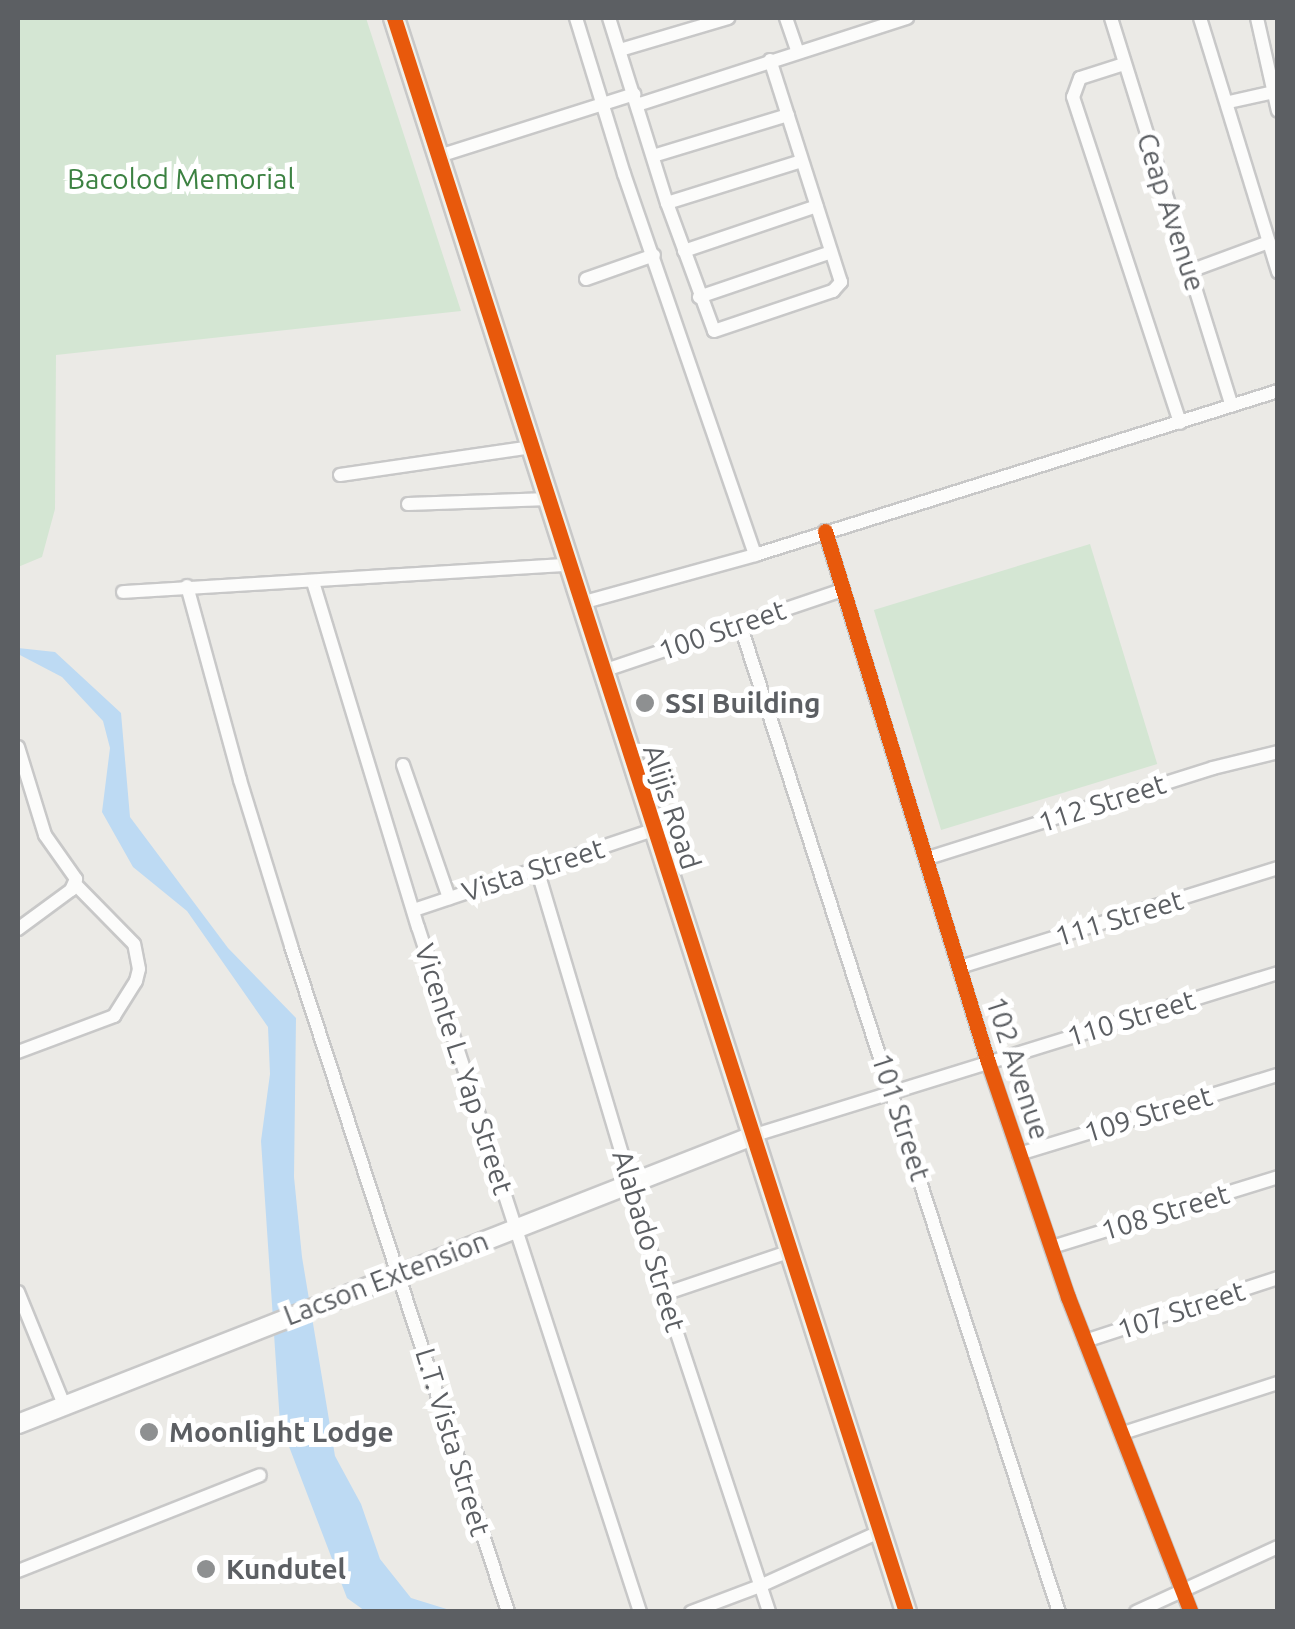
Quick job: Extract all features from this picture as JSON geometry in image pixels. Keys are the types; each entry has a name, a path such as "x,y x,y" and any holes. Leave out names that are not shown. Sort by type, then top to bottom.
{"main road":[{"name":"Alijis Road","path":"394,18 550,499 652,830 756,1135 788,1252 906,1612"},
{"name":"Lacson Extension","path":"18,1424 756,1135"}],"street":[{"path":"576,18 754,555"},
{"path":"609,18 710,328 719,330 834,291 841,282 770,60"},
{"path":"620,50 728,18"},
{"path":"786,18 798,52"},
{"path":"439,156 604,104 636,100 907,18"},
{"name":"Ceap Avenue","path":"1111,18 1232,406"},
{"path":"1200,18 1270,221 1269,242 1278,272"},
{"path":"1257,18 1268,60 1270,93 1278,111"},
{"path":"1124,64 1080,78 1073,97 1180,423"},
{"path":"1229,102 1270,93"},
{"path":"652,156 788,115"},
{"path":"667,204 802,161"},
{"path":"684,251 817,206"},
{"path":"1190,270 1269,242"},
{"path":"699,296 831,252"},
{"path":"586,279 654,255"},
{"path":"581,604 754,555 1278,391"},
{"path":"340,475 532,447"},
{"path":"408,504 550,499"},
{"name":"102 Avenue","path":"825,531 1019,1154 1085,1341 1191,1612"},
{"path":"123,592 570,565"},
{"name":"Vicente L. Yap Street","path":"313,582 640,1612"},
{"name":"L.T. Vista Street","path":"187,586 240,780 508,1612"},
{"name":"100 Street","path":"603,670 842,590"},
{"name":"101 Street","path":"740,624 1059,1612"},
{"path":"18,747 20,769 45,836 76,885 134,944 136,981 114,1016 18,1052"},
{"name":"112 Street","path":"928,858 1278,752"},
{"path":"402,765 448,898"},
{"name":"Vista Street","path":"414,910 652,830"},
{"name":"111 Street","path":"960,967 1278,868"},
{"name":"Alabado Street","path":"536,869 664,1294 768,1612"},
{"path":"18,929 76,885"},
{"name":"110 Street","path":"756,1135 1278,973"},
{"name":"109 Street","path":"1019,1154 1278,1075"},
{"name":"108 Street","path":"1052,1247 1278,1177"},
{"path":"664,1294 788,1252"},
{"name":"107 Street","path":"1085,1341 1278,1278"},
{"path":"18,1292 64,1406"},
{"path":"1123,1433 1278,1383"},
{"path":"18,1571 260,1475"},
{"path":"691,1612 760,1586 881,1530"},
{"path":"1136,1612 1278,1547"}],"green space":[{"name":"Bacolod Memorial","path":"18,18 366,18 461,311 56,355 55,509 42,557 18,567"},
{"path":"1090,544 1157,764 941,830 874,610"}],"water":[{"path":"18,648 55,652 121,713 130,817 228,948 296,1018 294,1177 302,1257 335,1456 361,1504 380,1559 411,1598 453,1611 365,1611 347,1598 280,1423 261,1141 270,1074 268,1027 187,911 133,867 102,812 110,748 103,721 62,677 18,654"}],"cycle path":[{"path":"394,18 906,1612"},
{"path":"825,531 988,1062 1068,1297 1191,1612"}],"place":[{"name":"SSI Building","path":"645,703"},
{"name":"Moonlight Lodge","path":"149,1432"},
{"name":"Kundutel","path":"206,1569"}]}
